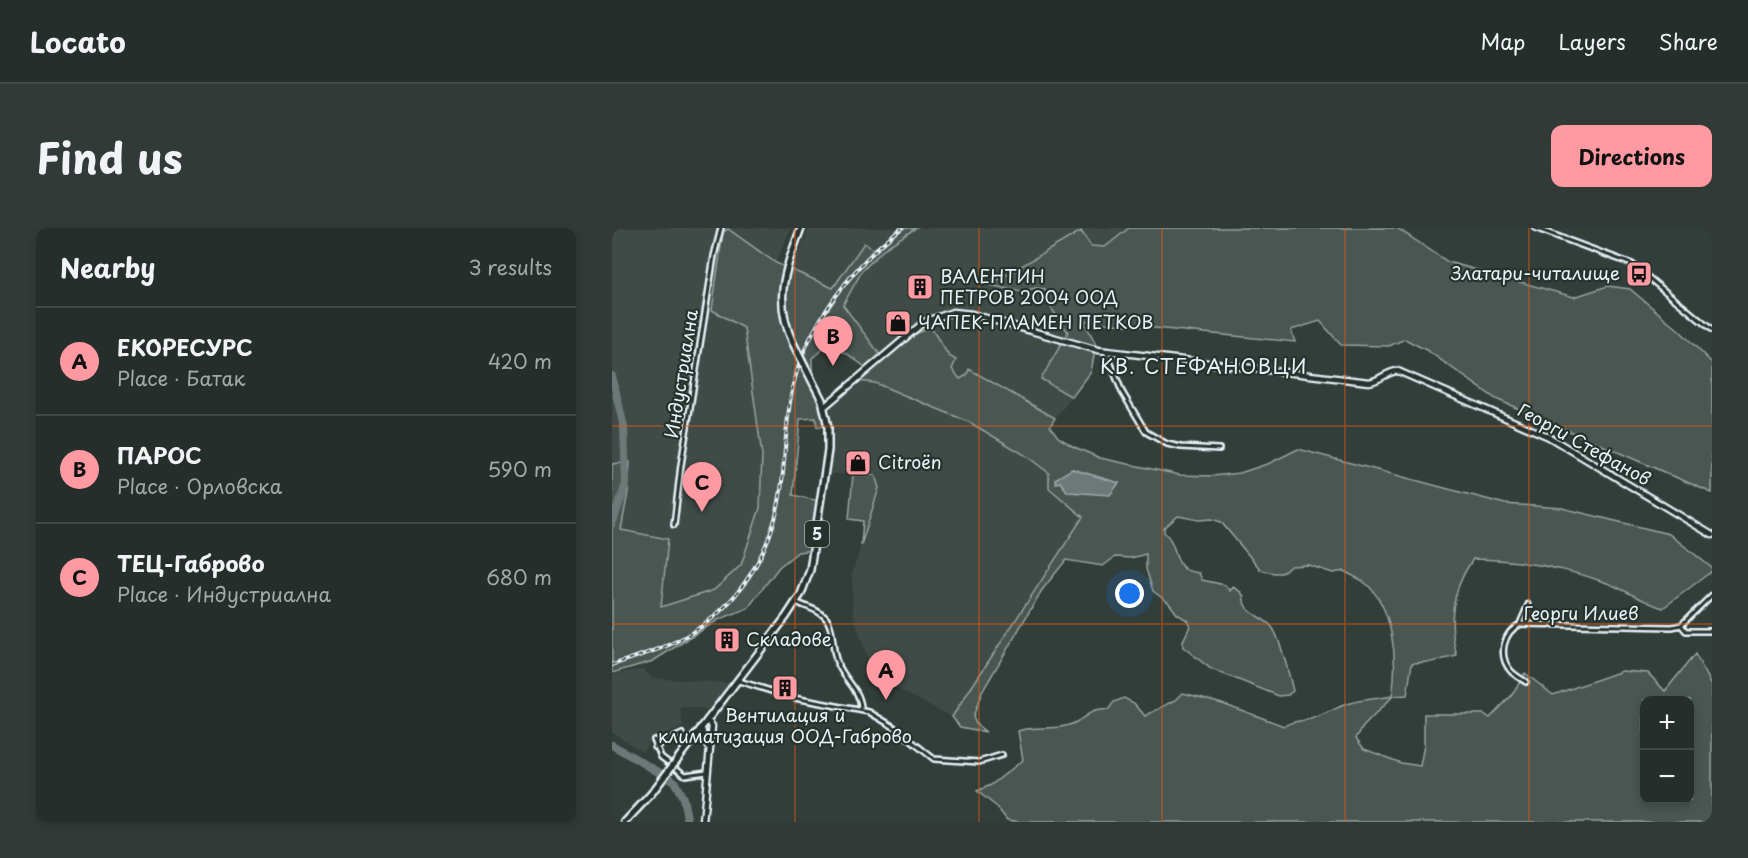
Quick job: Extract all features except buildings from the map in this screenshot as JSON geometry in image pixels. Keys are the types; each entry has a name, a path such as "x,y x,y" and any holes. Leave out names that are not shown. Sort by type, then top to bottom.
{"main road":[{"name":"5","path":"625,822 651,795 796,602 810,570 828,450 828,427 824,407 793,344 782,314 785,273 801,228"}],"street":[{"name":"Индустриална","path":"674,525 681,465 712,267 721,228"},
{"path":"1535,228 1632,264 1712,330"},
{"path":"824,407 915,328 924,322 953,312 972,314 1106,351 1119,384 1141,425 1149,435 1167,444 1181,447 1219,448"},
{"name":"Георги Стефанов","path":"1106,351 1374,381 1393,371 1406,373 1539,432 1595,463 1712,535"},
{"path":"1681,626 1712,595"},
{"path":"796,602 821,613 827,620 835,659 842,674 861,698 861,710"},
{"path":"1519,625 1528,604"},
{"name":"Георги Илиев","path":"1526,682 1510,670 1503,654 1507,636 1514,627 1519,625 1681,626 1686,631 1712,630"},
{"path":"737,681 750,683 770,692 861,710 879,717 934,759 980,762 1002,755"},
{"path":"703,822 712,726 707,720"},
{"path":"701,727 709,750"},
{"path":"655,747 682,734"},
{"path":"654,740 661,757 685,775 707,772"}],"shaded area":[{"path":"612,228 791,228 776,263 728,229 719,251 718,265 744,327 762,455 760,508 741,564 714,590 661,607 668,540 620,530 628,492 629,462 612,464"},
{"path":"809,228 902,228 873,249 863,243 833,289 792,269"},
{"path":"902,228 916,228 885,248 862,271 843,305 884,360 915,334 931,328 949,356 956,360 952,369 960,379 967,375 969,369 1055,418 1050,426 1058,437 1100,458 1180,475 1212,476 1240,473 1270,463 1298,449 1505,504 1562,508 1669,534 1712,568 1712,571 1663,608 1607,583 1575,573 1525,563 1473,559 1460,582 1453,605 1452,630 1457,656 1431,662 1412,663 1407,695 1393,696 1363,727 1356,738 1364,749 1401,763 1420,766 1424,745 1424,714 1484,714 1490,718 1512,695 1525,673 1553,695 1622,671 1648,673 1665,691 1695,654 1712,685 1712,822 1021,822 1007,820 997,807 977,791 991,785 1023,760 1018,731 1069,725 1095,711 1108,710 1114,702 1124,698 1134,703 1145,716 1176,700 1183,693 1219,702 1284,726 1315,718 1350,703 1392,696 1394,651 1388,619 1374,592 1364,582 1344,571 1333,573 1308,565 1291,566 1282,573 1261,570 1221,522 1178,516 1164,528 1164,532 1171,541 1179,562 1188,571 1199,573 1202,580 1225,585 1230,591 1233,587 1241,592 1246,607 1272,627 1279,640 1293,691 1288,695 1279,696 1211,669 1183,647 1183,641 1190,626 1187,620 1177,614 1169,603 1153,591 1146,569 1146,554 1131,558 1115,557 1103,566 1066,560 1042,590 982,692 973,717 976,724 986,732 960,727 952,717 1083,517 1049,488 1049,473 1025,455 969,422 875,383 857,381 865,367 846,353 826,347 812,358 812,367 816,393 827,426 817,427 816,418 800,419 793,495 819,501 813,550 798,552 779,567 748,608 718,620 653,661 612,673 612,464 630,462 628,492 621,530 668,539 661,607 714,590 741,565 760,508 762,455 744,328 712,310 723,232 728,229 776,263 833,288 864,243 873,249","holes":["1072,469 1118,483 1086,492 1068,492 1060,482"]},
{"path":"916,228 1129,228 1105,247 1091,246 1080,232 1037,258 1021,292 1035,288 1045,289 1049,305 1068,331 1041,379 1072,397 1055,418 969,369 967,375 961,379 952,369 949,356 931,328 915,334 884,360 843,305 862,271 885,248"},
{"path":"1129,228 1397,228 1448,262 1574,297 1608,286 1630,289 1679,330 1712,363 1712,493 1496,399 1428,351 1405,339 1389,346 1341,345 1320,321 1291,330 1295,342 1084,321 1096,344 1091,372 1072,397 1041,379 1068,332 1049,305 1045,289 1035,288 1022,292 989,285 1081,231 1091,246 1105,247"},
{"path":"857,381 875,383 969,422 1025,455 1049,473 1049,489 1083,517 952,717 874,677 853,615 852,574 879,487 875,475 830,474 831,406"},
{"path":"1072,469 1119,483 1110,495 1068,492 1060,482 1056,483 1055,479"},
{"path":"853,474 875,475 879,488 861,545 863,521 849,519"},
{"path":"643,669 652,678 729,683 709,711 680,708 683,727 649,742 643,752 612,732 612,675"}],"waterway":[{"path":"612,376 624,427 626,484 612,524"},
{"path":"612,745 674,781 683,798 688,822"}],"railway":[{"path":"612,665 661,648 707,623 738,591 751,573 762,554 777,512 791,395 800,361 822,317 851,276 902,228"}],"place":[{"name":"Златари-читалище","path":"1639,274"},
{"name":"ВАЛЕНТИН ПЕТРОВ 2004 ООД","path":"920,287"},
{"name":"ЧАПЕК-ПЛАМЕН ПЕТКОВ","path":"898,323"},
{"name":"ПАРОС","path":"833,366"},
{"name":"Citroën","path":"858,463"},
{"name":"ТЕЦ-Габрово","path":"702,512"},
{"name":"Складове","path":"727,640"},
{"name":"Вентилация и климатизация ООД-Габрово","path":"785,688"},
{"name":"ЕКОРЕСУРС","path":"886,700"}],"district":[{"name":"КВ. СТЕФАНОВЦИ","path":"1204,367"}]}
